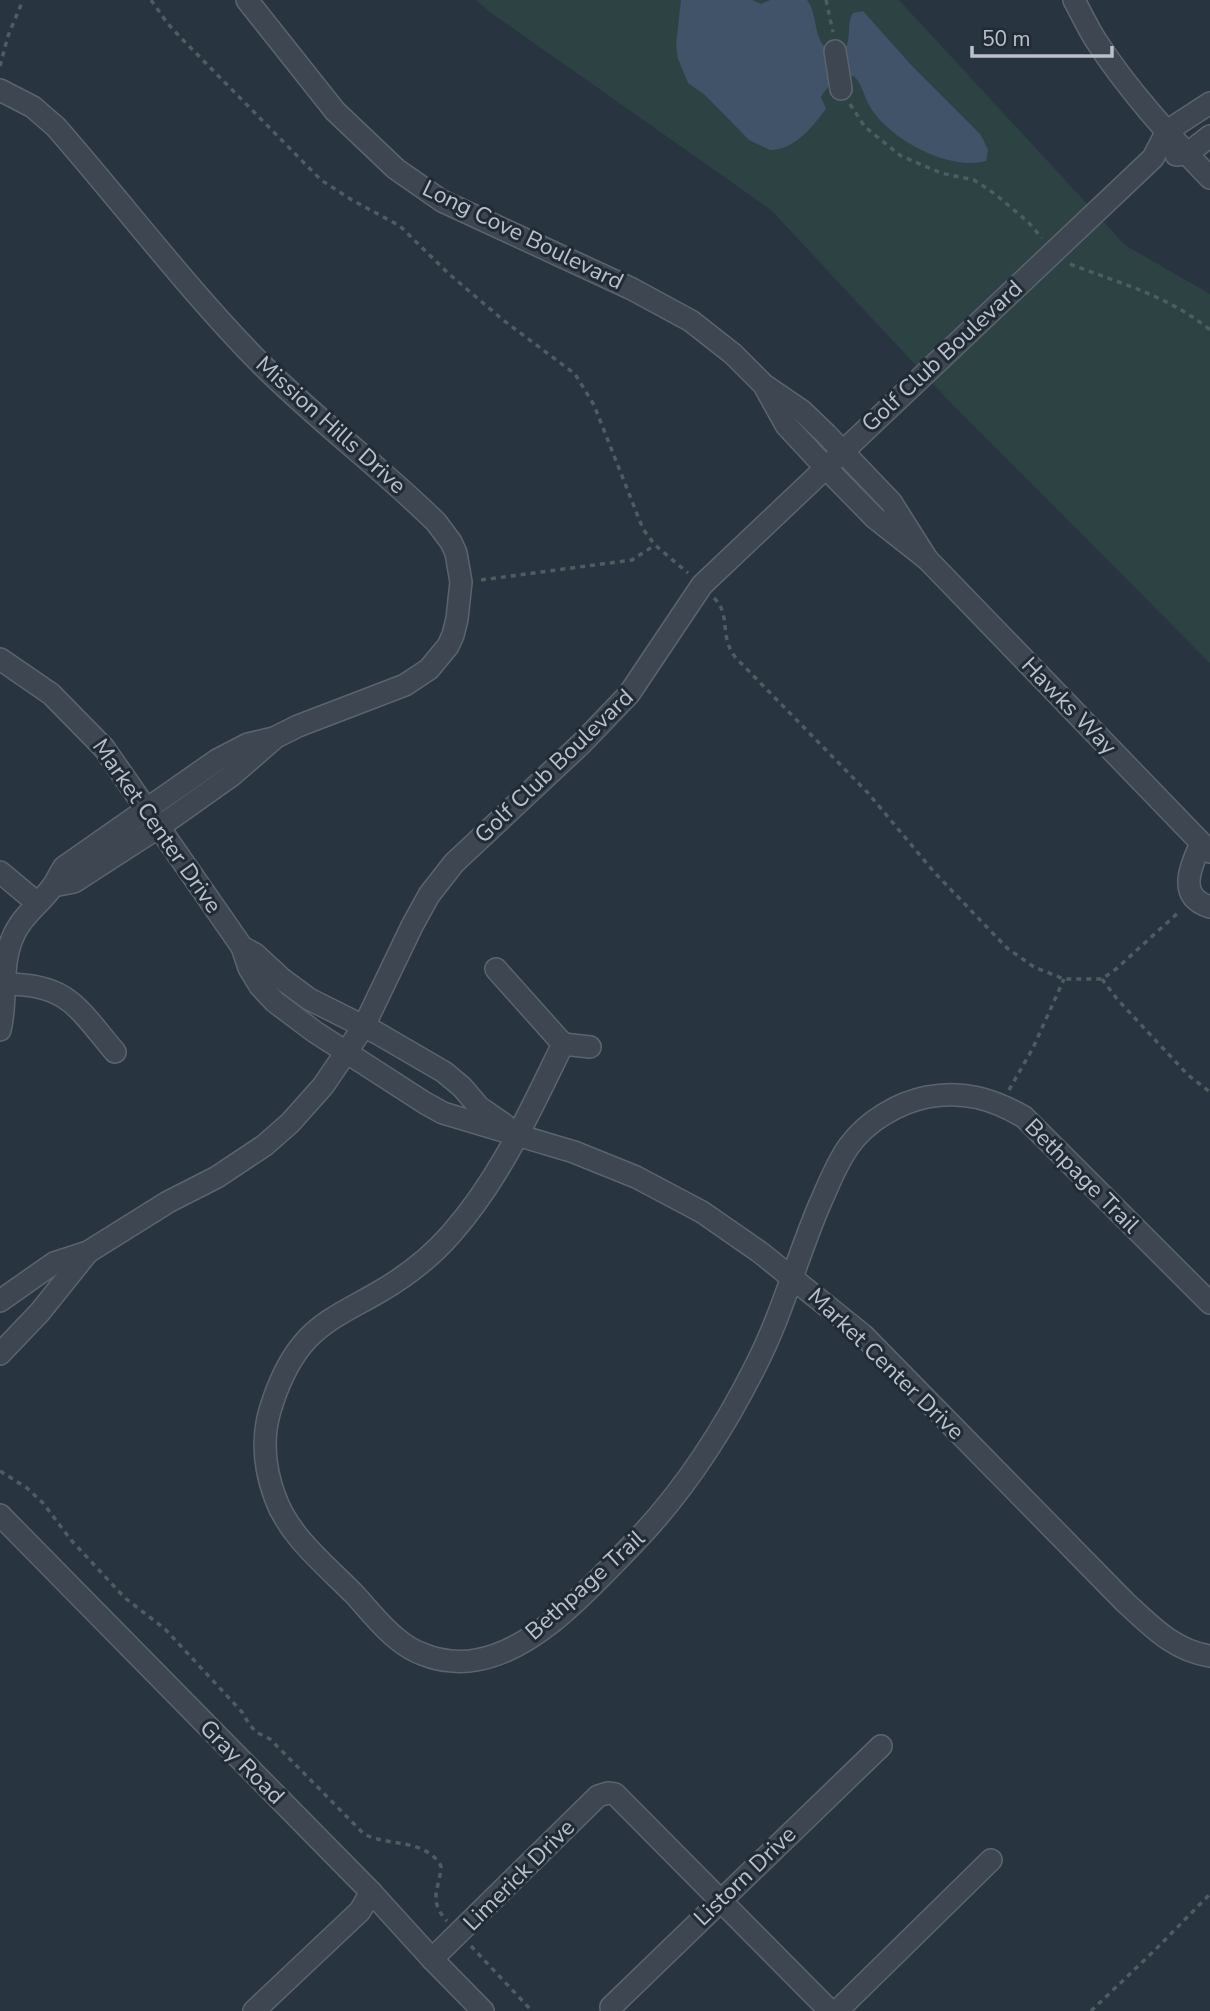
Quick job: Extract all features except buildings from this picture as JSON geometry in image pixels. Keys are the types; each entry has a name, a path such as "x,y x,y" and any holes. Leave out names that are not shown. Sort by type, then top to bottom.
{"street":[{"name":"Long Cove Boulevard","path":"247,0 335,111 396,169 442,201 663,305 712,337 764,384 802,411 842,451"},
{"path":"1073,0 1093,37 1109,59 1167,131 1210,178"},
{"path":"835,51 841,89"},
{"name":"Mission Hills Drive","path":"0,90 33,107 56,127 182,276 257,359 436,522 451,542 461,582 453,635 448,646 429,669 405,685 276,737 231,776 159,827 74,882 52,886"},
{"name":"Golf Club Boulevard","path":"0,1301 54,1263 88,1252 167,1202 217,1177 265,1145 312,1100 364,1026 429,895 454,863 582,743 629,694 702,585 1153,158 1167,131 1210,103"},
{"path":"1153,158 1187,154 1210,135"},
{"name":"Long Cove Boulevard","path":"764,384 786,425 825,467"},
{"name":"Hawks Way","path":"842,451 891,502 928,559"},
{"name":"Hawks Way","path":"825,467 875,518 928,559 1206,848"},
{"name":"Market Center Drive","path":"0,659 41,686 74,715 120,769 242,947 249,968 260,986 275,1002 410,1094 443,1113 574,1152 636,1177 702,1212 791,1276 863,1335 1162,1637 1195,1654 1210,1656"},
{"name":"Mission Hills Drive","path":"0,1030 4,1009 6,963 13,936 20,922 52,886 64,867 235,750 276,737"},
{"path":"1202,902 1189,887 1190,870 1206,848"},
{"path":"0,872 36,902"},
{"name":"Market Center Drive","path":"242,947 255,954 309,999 430,1063 461,1087 479,1107 518,1134"},
{"path":"496,969 563,1044 590,1047"},
{"path":"5,984 35,985 58,993 82,1013 115,1052"},
{"name":"Bethpage Trail","path":"563,1044 493,1178 452,1234 393,1284 332,1318 302,1345 282,1375 268,1417 265,1458 275,1498 289,1524 397,1640 440,1660 472,1661 507,1650 538,1633 614,1564 672,1499 730,1410 761,1353 838,1164 850,1144 879,1118 907,1102 939,1095 979,1097 1003,1106 1032,1123 1210,1303"},
{"path":"410,1094 430,1063"},
{"name":"Golf Club Boulevard","path":"0,1354 40,1312 88,1252"},
{"name":"Gray Road","path":"0,1515 371,1892 483,2011"},
{"name":"Listorn Drive","path":"611,2007 881,1746"},
{"name":"Limerick Drive","path":"432,1959 598,1796 608,1793 615,1794 622,1800 721,1899"},
{"path":"837,2011 991,1860"},
{"path":"254,2011 360,1911 371,1892"},
{"path":"721,1899 830,2011"}],"path":[{"path":"0,66 8,36 23,0"},
{"path":"151,0 184,41 321,180 400,226 448,273 575,374 594,405 643,529 655,545 702,585 723,608 726,640 732,653 868,793 934,872 1007,947 1034,967 1064,979 1102,979 1202,902"},
{"path":"826,0 835,51"},
{"path":"841,89 865,127 901,156 941,173 974,180 1028,222 1060,260 1148,292 1198,320 1210,330"},
{"path":"461,582 624,561 638,558 655,545"},
{"path":"1003,1106 1006,1094 1033,1048 1064,979"},
{"path":"1102,979 1117,999 1188,1075 1210,1092"},
{"path":"0,1471 27,1488 43,1503 71,1540 125,1598 165,1629 242,1712 256,1732 270,1739 364,1834 376,1840 411,1844 427,1850 433,1856 441,1866 435,1899 438,1908 533,2011"},
{"path":"1091,2011 1210,1894"}],"green space":[{"path":"476,0 899,0 1125,245 1210,294 1210,663 950,402 771,210"}],"water":[{"path":"681,0 752,0 761,4 770,0 807,0 820,41 830,51 845,49 851,17 853,13 863,11 913,67 981,135 988,150 986,161 956,162 923,151 908,142 881,122 854,76 838,80 828,88 821,97 826,109 795,142 770,150 749,140 705,95 688,83 678,59 676,45"}]}
